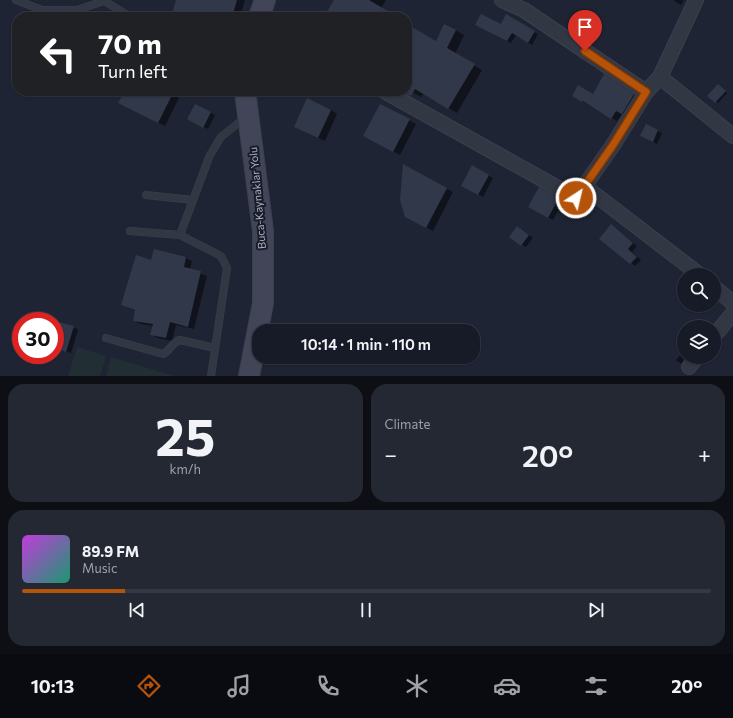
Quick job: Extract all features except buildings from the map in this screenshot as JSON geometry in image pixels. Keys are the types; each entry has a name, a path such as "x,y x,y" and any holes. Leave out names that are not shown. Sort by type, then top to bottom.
{"street":[{"path":"261,12 265,0"},
{"path":"502,0 524,10 646,92"},
{"path":"393,96 576,198 613,145 646,92 660,77 696,0"},
{"path":"660,77 733,136"},
{"name":"Buca-Kaynaklar Yolu","path":"243,96 248,116 263,231 263,303 249,376"},
{"path":"584,186 691,268"},
{"path":"721,293 733,303"},
{"path":"721,328 733,313"}],"lane":[{"path":"16,0 42,10 77,10 103,0 122,12"},
{"path":"180,235 210,155 221,137 248,116"},
{"path":"146,195 193,200"},
{"path":"130,231 180,235 221,256 226,263 228,273 211,376"},
{"path":"106,338 163,354 168,352 175,342 180,340 215,348"}],"shaded area":[{"path":"77,347 106,356 100,376 68,376"},
{"path":"111,357 174,376 106,376"}],"route":[{"path":"576,198 598,168 646,92 585,51"}]}
